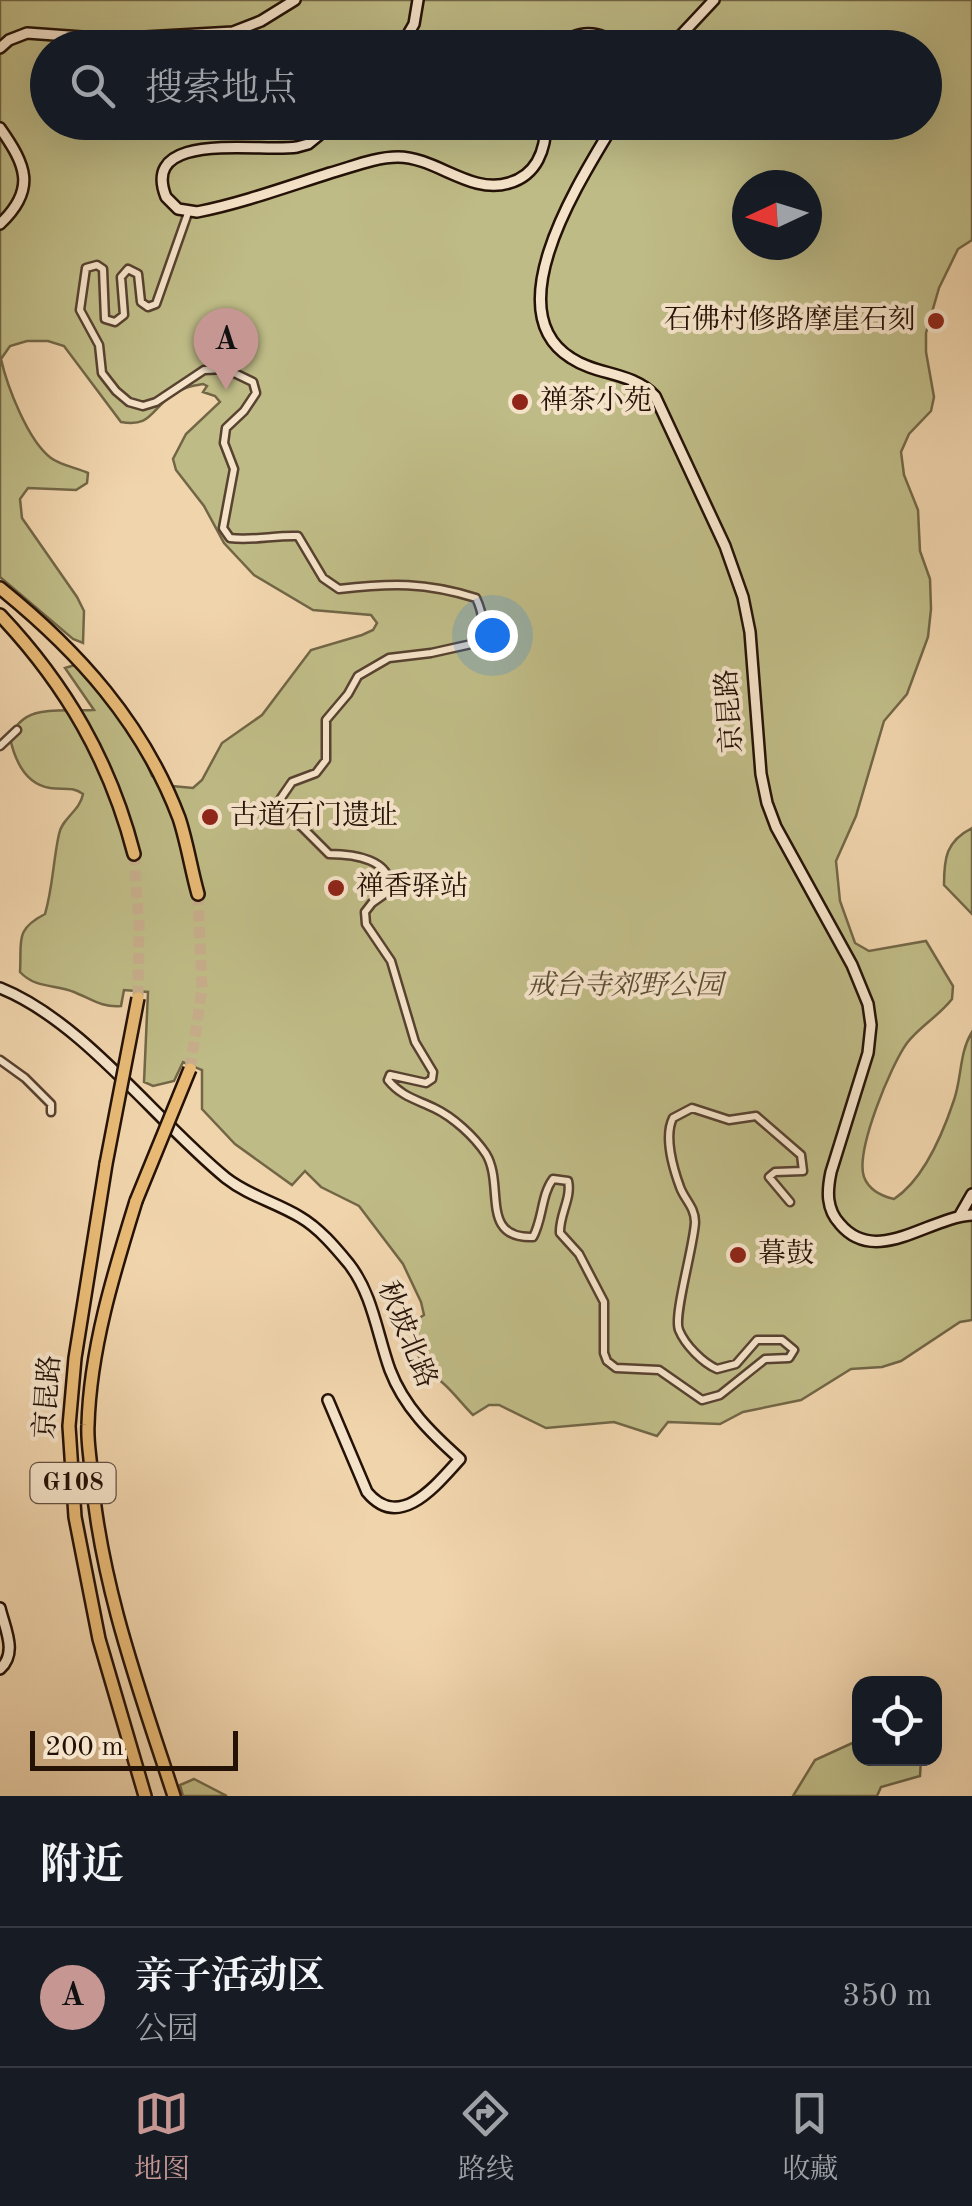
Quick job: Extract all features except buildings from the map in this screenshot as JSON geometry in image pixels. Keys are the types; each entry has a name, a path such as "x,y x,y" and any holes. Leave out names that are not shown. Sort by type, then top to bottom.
{"highway":[{"path":"0,588 72,650 114,700 147,750 179,820 198,894"},
{"path":"0,615 59,684 100,755 134,854"},
{"name":"京昆路","path":"138,998 75,1358 70,1444 75,1518 99,1639 145,1796"},
{"name":"京昆路","path":"174,1796 121,1634 95,1515 88,1425 115,1268 136,1200 190,1070"}],"main road":[{"path":"238,30 295,0"},
{"path":"410,30 418,0"},
{"path":"686,30 714,0"},
{"path":"0,48 9,40 30,33"},
{"path":"0,128 19,154 24,176 19,202 0,224"},
{"path":"313,140 297,147 188,151 170,158 162,172 162,189 172,204 188,212 214,209 390,157 423,161 486,185 508,183 531,171 544,140"},
{"name":"京昆路","path":"604,140 580,178 564,216 539,293 542,324 555,345 570,358 632,379 655,396 739,580 750,632 766,803 852,965 870,1013 864,1070 828,1184 834,1217 857,1238 880,1242 960,1215 972,1215"},
{"name":"秋坡北路","path":"0,988 61,1022 159,1118 245,1193 303,1218 326,1238 350,1265 365,1292 390,1370 405,1398 431,1433 460,1459 420,1501 388,1507 375,1502 367,1492 328,1400"},
{"path":"960,1215 972,1194"},
{"path":"0,1608 11,1653 0,1668"}],"street":[{"path":"188,212 156,304 148,307 141,302 138,274 128,268 121,276 124,316 115,322 106,319 103,269 97,265 86,268 80,310 99,345 102,373 116,392 143,406 156,402 204,370 226,369 253,382 256,393 226,428 224,443 234,470 223,528 230,538 298,536 322,578 339,589 399,582 439,586 476,598 482,610 483,626 476,642 431,654 389,658 358,676 326,720 326,760 316,773 292,782 281,798 284,816 302,826 330,854 357,854 385,870 391,882 390,891 365,912 366,924 391,961 415,1042 433,1072 432,1080 426,1083 390,1075 388,1080 400,1094 454,1119 486,1155 498,1214 504,1230 515,1238 533,1237 540,1224 548,1185 553,1179 568,1181 570,1190 561,1212 560,1234 585,1264 604,1302 607,1361 616,1368 659,1370 702,1400 720,1395 765,1360 789,1358 794,1350 782,1340 757,1340 736,1364 717,1369 702,1360 679,1331 678,1309 695,1221 679,1186 670,1144 668,1130 673,1118 692,1108 721,1119 748,1115 763,1119 796,1148 804,1165 798,1173 770,1173 769,1177 790,1202"},
{"path":"0,746 17,730"},
{"path":"0,1060 52,1104 51,1112"}],"green space":[{"name":"戒台寺郊野公园","path":"0,0 972,0 972,240 958,249 939,288 926,333 934,397 931,411 909,434 901,452 904,475 918,510 920,551 930,579 928,637 907,694 884,721 856,816 836,861 840,901 855,943 869,951 926,941 953,986 952,999 907,1043 876,1108 863,1165 866,1182 876,1192 894,1199 923,1168 957,1091 972,1032 972,1320 960,1322 901,1361 851,1369 801,1400 743,1412 720,1424 668,1422 657,1436 614,1422 546,1428 499,1405 489,1405 473,1415 419,1357 415,1332 416,1320 424,1315 421,1302 403,1264 359,1206 321,1187 305,1171 292,1185 235,1144 202,1109 202,1070 183,1062 174,1081 153,1086 144,1082 148,992 124,990 121,1006 108,1006 39,984 20,972 24,931 45,914 61,828 83,794 34,782 18,763 10,738 24,719 34,714 94,710 65,668 75,665 109,703 152,776 172,786 193,788 202,780 222,743 262,715 311,650 362,635 377,623 371,615 313,610 254,575 224,543 204,506 176,470 173,459 186,434 220,402 203,392 207,386 179,391 144,420 121,422 64,346 27,341 10,346 1,359 20,412 42,450 55,460 88,473 87,483 76,490 28,488 20,499 22,518 84,611 83,643 73,639 0,577"},
{"path":"972,828 972,914 944,885 948,851"},
{"path":"852,1743 852,1766 921,1766 920,1776 881,1787 877,1796 793,1796 815,1760"},
{"path":"194,1779 227,1796 183,1796 180,1785"}],"tunnel":[{"path":"134,854 139,924 138,998"},
{"path":"190,1069 202,989 198,894"}],"place":[{"name":"石佛村修路摩崖石刻","path":"936,321"},
{"name":"亲子活动区","path":"226,390"},
{"name":"禅茶小苑","path":"520,402"},
{"name":"古道石门遗址","path":"210,817"},
{"name":"禅香驿站","path":"336,888"},
{"name":"暮鼓","path":"738,1255"}]}
